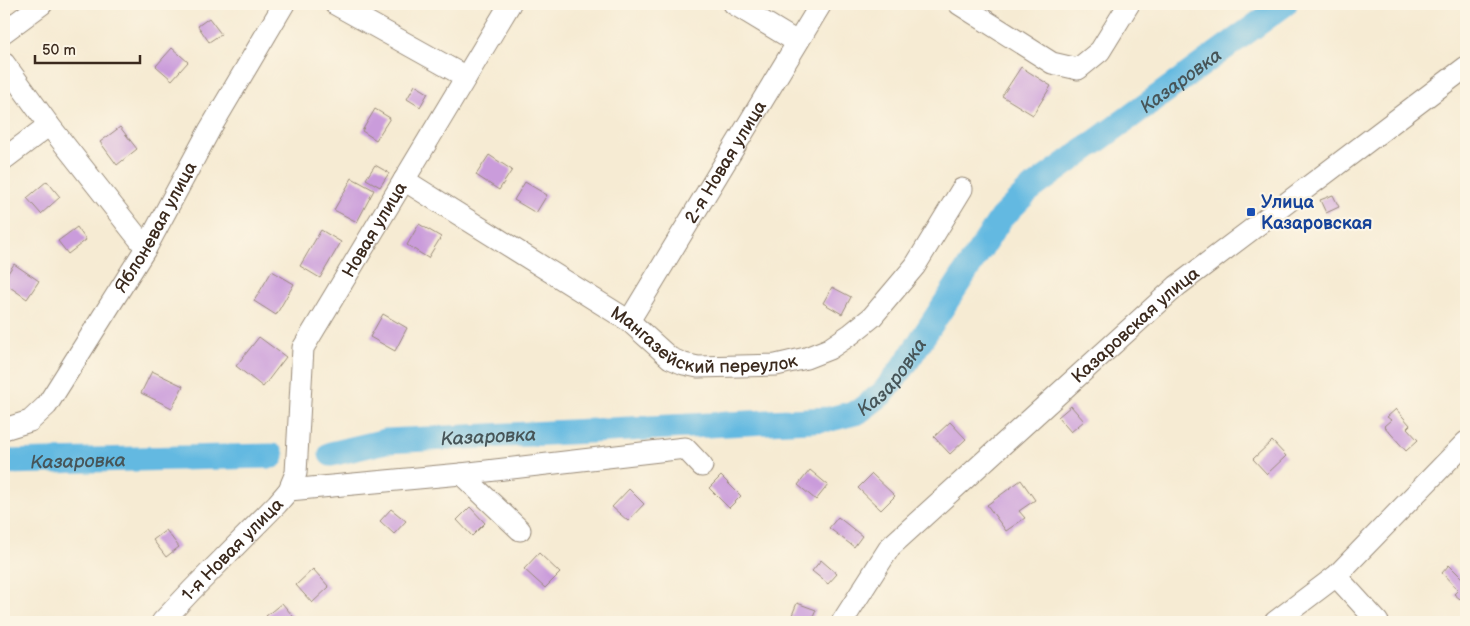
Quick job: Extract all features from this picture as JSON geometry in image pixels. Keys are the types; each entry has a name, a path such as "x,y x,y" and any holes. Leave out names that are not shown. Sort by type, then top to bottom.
{"street":[{"path":"4,32 42,4"},
{"name":"Яблоневая улица","path":"4,429 30,421 47,405 146,248 210,129 284,4"},
{"path":"335,4 466,77"},
{"name":"Новая улица","path":"293,481 299,427 303,348 510,4"},
{"path":"734,4 797,42"},
{"name":"2-я Новая улица","path":"629,320 821,4"},
{"path":"959,4 1052,63 1078,69 1100,51 1129,4"},
{"path":"4,63 49,125 146,248"},
{"name":"Казаровская улица","path":"842,622 890,547 1177,286 1466,66"},
{"path":"4,159 49,125"},
{"name":"Мангазейский переулок","path":"404,180 629,320 670,358 698,367 776,365 806,358 829,349 872,317 915,266 962,189"},
{"path":"1275,622 1336,576 1466,442"},
{"path":"293,481 461,474 685,448 702,466"},
{"path":"461,474 520,530"},
{"name":"1-я Новая улица","path":"162,622 277,504 293,481"},
{"path":"1336,576 1378,622"}],"building":[{"path":"209,18 221,34 209,42 198,26"},
{"path":"172,48 188,62 172,80 156,66"},
{"path":"1021,67 1051,86 1033,115 1002,96"},
{"path":"415,85 428,93 420,107 407,99"},
{"path":"375,109 390,118 376,140 362,131"},
{"path":"120,127 137,149 117,165 100,142"},
{"path":"489,155 512,170 499,190 476,175"},
{"path":"375,165 389,173 380,187 366,179"},
{"path":"352,178 374,190 357,222 334,210"},
{"path":"47,181 60,197 41,214 27,198"},
{"path":"525,182 547,195 536,213 514,200"},
{"path":"1333,195 1339,207 1326,213 1320,200"},
{"path":"419,224 441,237 428,258 407,245"},
{"path":"77,227 86,240 68,254 58,241"},
{"path":"321,230 341,242 320,278 300,266"},
{"path":"14,264 39,281 27,299 4,283 4,279"},
{"path":"272,271 294,284 276,315 254,301"},
{"path":"832,287 851,297 842,314 823,303"},
{"path":"383,314 407,328 395,351 370,337"},
{"path":"259,337 286,357 263,387 236,366"},
{"path":"152,371 183,386 172,408 141,393"},
{"path":"1071,406 1084,421 1071,432 1058,417"},
{"path":"1396,409 1410,425 1407,428 1418,440 1406,451 1384,426 1391,420 1387,417"},
{"path":"950,422 966,439 950,454 934,437"},
{"path":"1272,441 1286,456 1267,474 1253,459"},
{"path":"810,470 828,485 816,500 798,485"},
{"path":"872,474 895,496 881,510 858,488"},
{"path":"721,476 741,496 729,508 709,488"},
{"path":"1021,480 1035,500 1019,511 1025,518 1006,531 987,505"},
{"path":"629,489 644,504 628,521 612,507"},
{"path":"470,507 485,523 472,536 457,520"},
{"path":"391,509 406,521 394,534 380,521"},
{"path":"838,517 862,536 854,547 829,528"},
{"path":"166,530 179,547 166,557 153,540"},
{"path":"539,553 560,573 545,588 524,569"},
{"path":"821,560 837,574 828,584 812,571"},
{"path":"1449,565 1466,582 1466,598 1463,596 1460,599 1454,594 1458,590 1442,573"},
{"path":"313,569 329,587 312,603 296,585"},
{"path":"282,603 296,620 293,622 271,622 266,616"},
{"path":"797,603 816,610 811,622 789,622"}],"waterway":[{"name":"Казаровка","path":"331,454 386,441 830,419 858,412 883,393 904,366 1001,218 1028,191 1285,4"},
{"name":"Казаровка","path":"4,462 272,456"}],"place":[{"name":"Улица Казаровская","path":"1251,212"}]}
